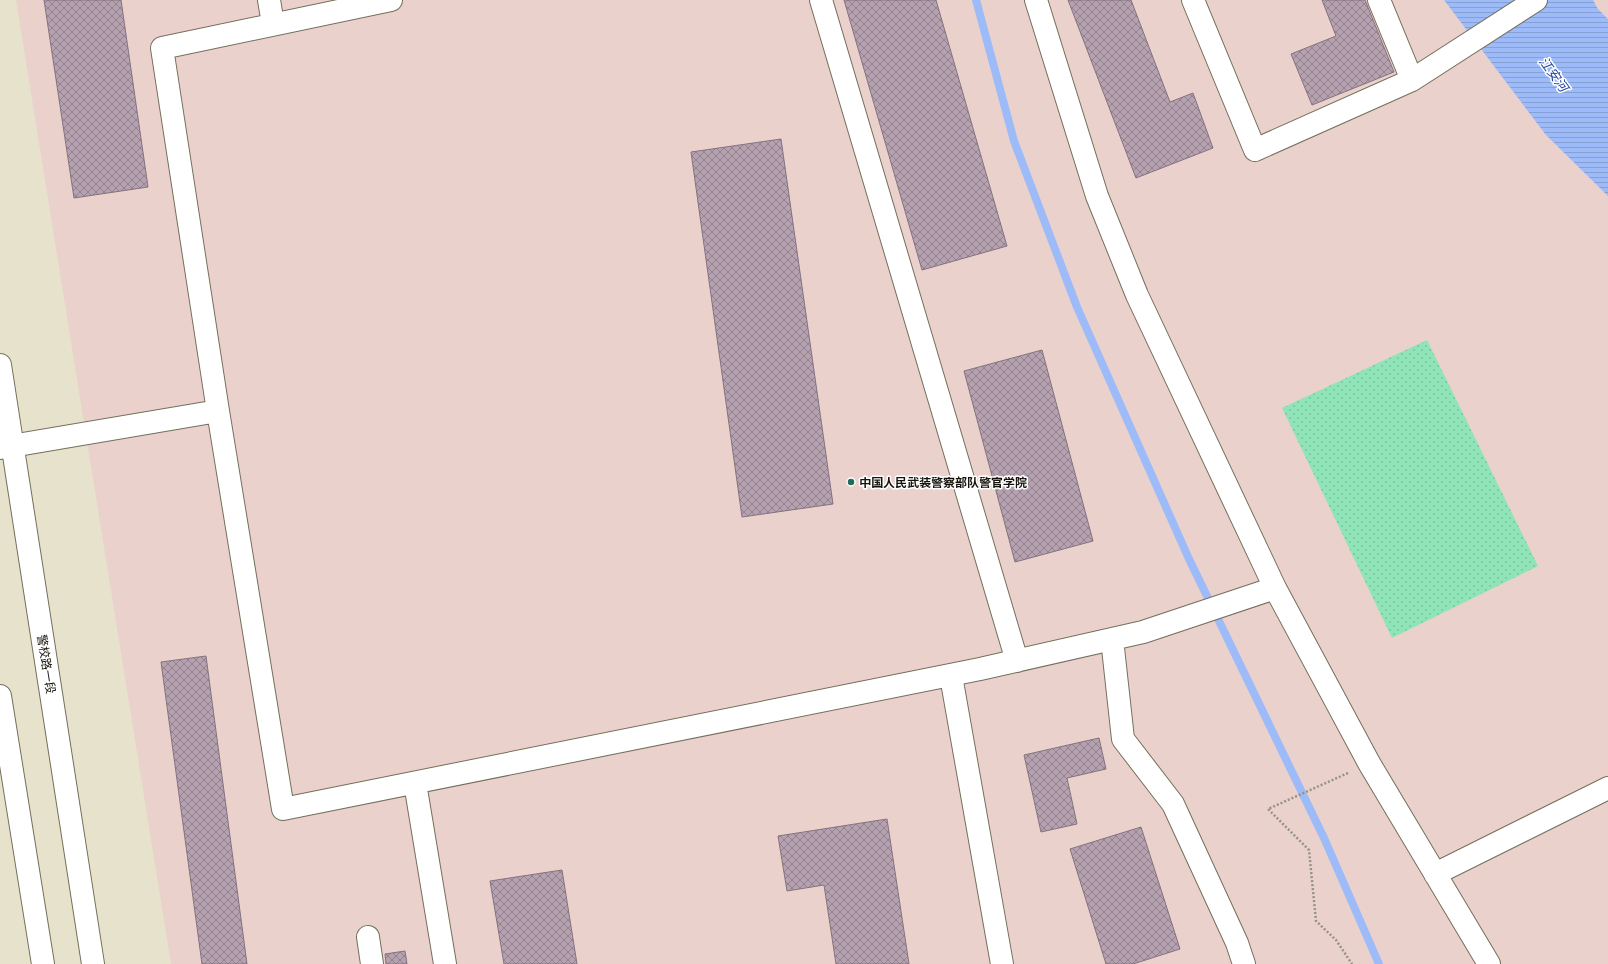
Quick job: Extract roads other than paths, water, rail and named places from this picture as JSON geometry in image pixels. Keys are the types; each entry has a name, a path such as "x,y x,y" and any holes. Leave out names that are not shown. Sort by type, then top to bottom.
{"street":[{"path":"269,0 273,24"},
{"path":"391,0 162,48 218,411 283,810 951,676 1143,632 1276,588"},
{"path":"821,0 1017,661"},
{"path":"1036,0 1097,196 1131,280 1276,588 1369,763 1489,964"},
{"path":"1193,0 1254,150 1412,80 1536,0"},
{"path":"1379,0 1412,80"},
{"name":"警校路一段","path":"0,365 6,446 94,964"},
{"path":"6,446 218,411"},
{"path":"1112,639 1123,739 1174,804 1237,943 1244,964"},
{"path":"951,676 1002,964"},
{"path":"0,696 43,964"},
{"path":"415,783 445,964"},
{"path":"1435,874 1608,788"},
{"path":"368,937 372,964"}],"water":[{"name":"江安河","path":"1444,0 1593,0 1598,9 1608,19 1608,196 1546,135"}],"waterway":[{"path":"976,0 1014,141 1077,307 1189,559 1324,838 1379,964"}],"place":[{"name":"中国人民武装警察部队警官学院","path":"851,482"}]}
